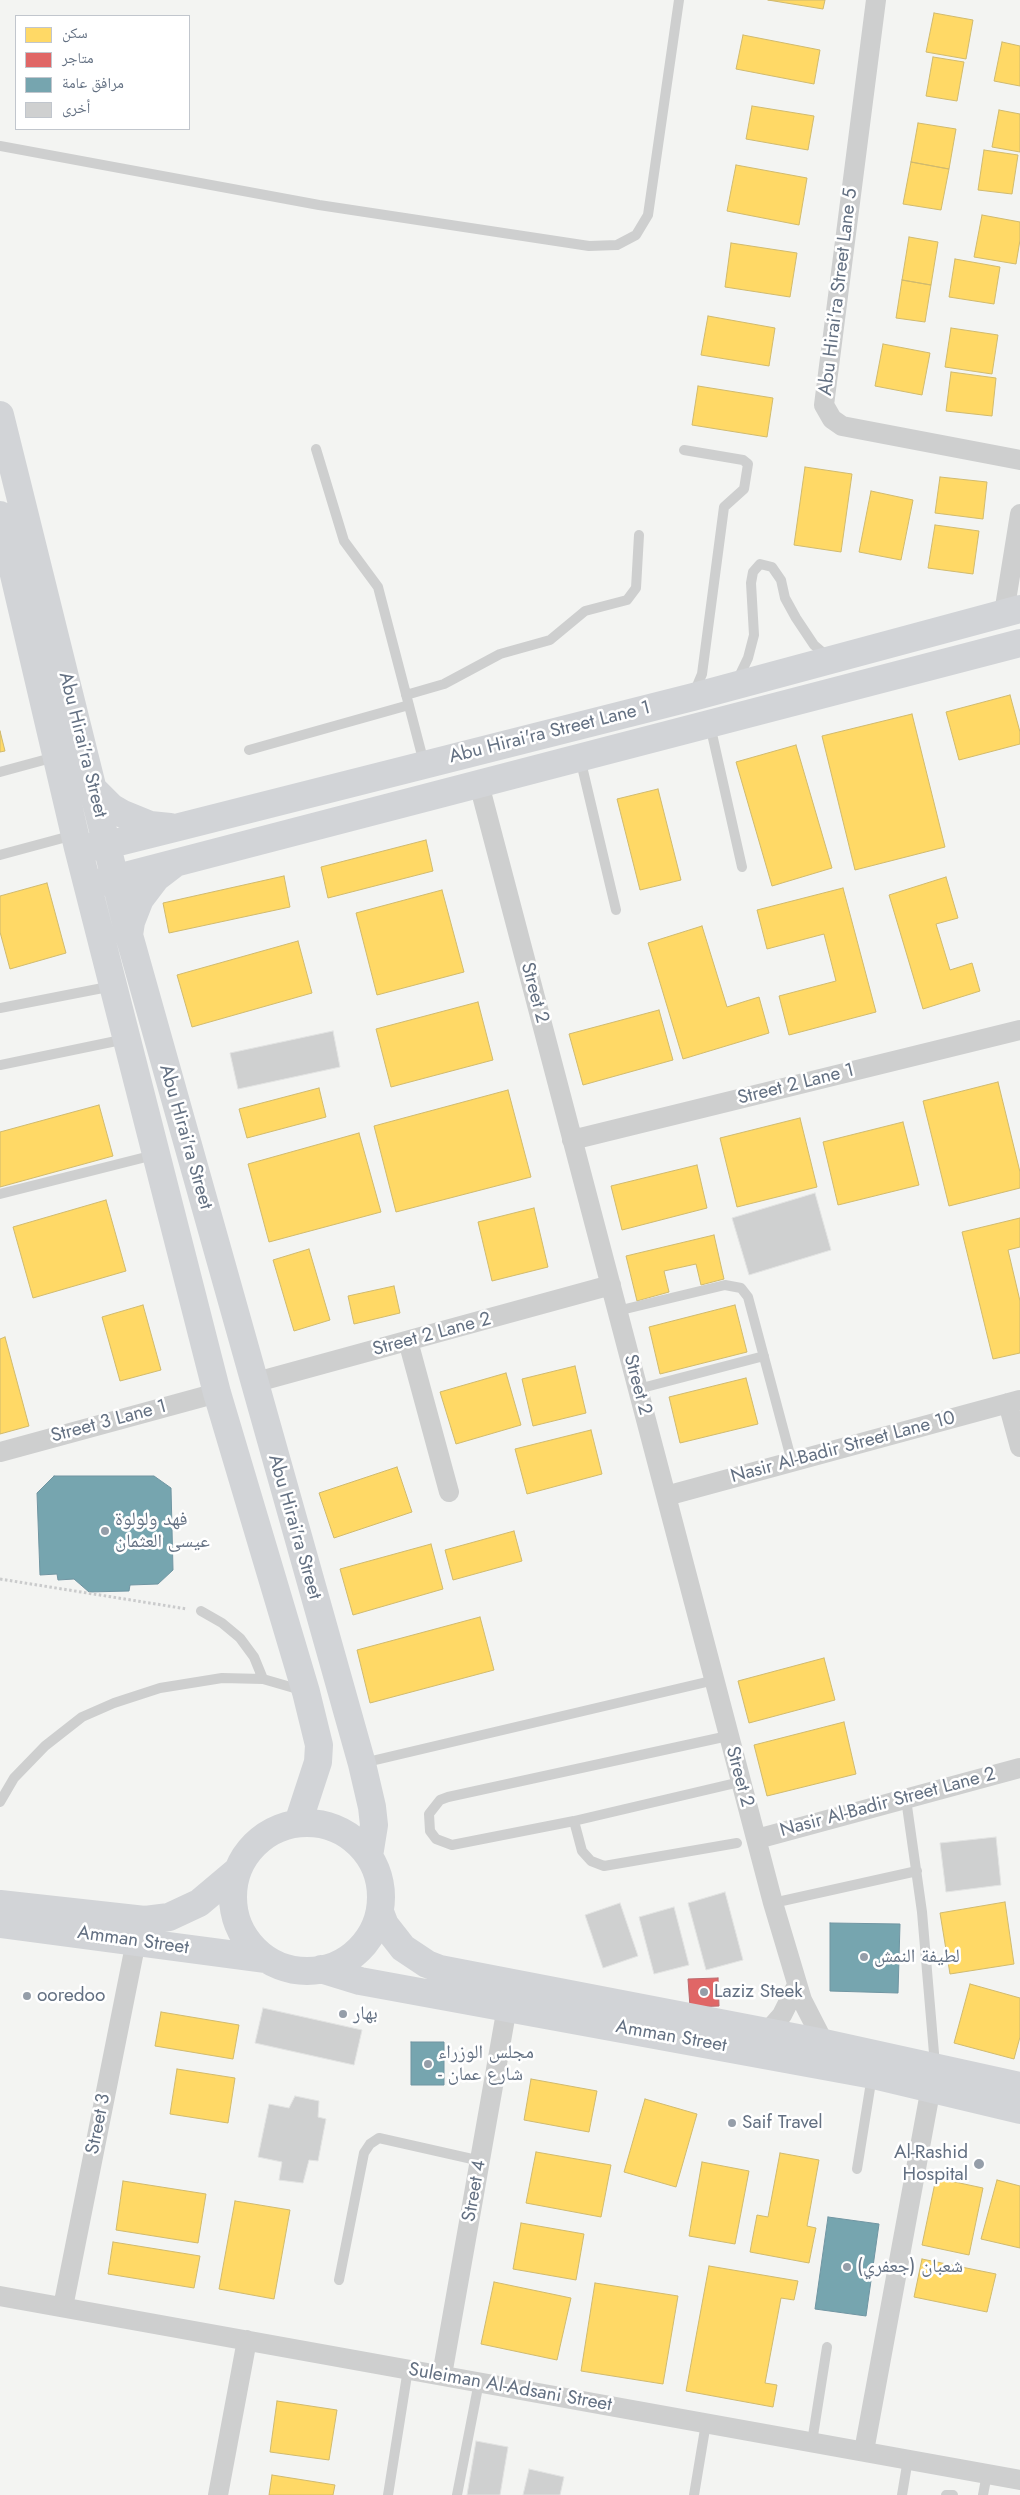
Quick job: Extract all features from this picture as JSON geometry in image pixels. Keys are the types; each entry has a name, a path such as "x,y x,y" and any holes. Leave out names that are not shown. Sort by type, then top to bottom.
{"street":[{"name":"Abu Hirai'ra Street Lane 5","path":"876,0 824,405 832,419 842,426 1020,460"},
{"name":"Abu Hirai'ra Street","path":"0,415 107,845 102,882 114,986 217,1392 306,1692 318,1745 318,1762 298,1823"},
{"path":"1012,611 1020,514"},
{"name":"Abu Hirai'ra Street","path":"0,515 77,841 102,882 129,935 253,1383 362,1764 372,1807 374,1825 369,1856"},
{"name":"Abu Hirai'ra Street Lane 1","path":"77,841 107,845 736,685 1012,611"},
{"name":"Abu Hirai'ra Street Lane 1","path":"102,882 1020,643"},
{"name":"Street 2","path":"479,784 740,1782 797,1985 808,2015 824,2043"},
{"path":"92,788 111,807 135,820 150,825 179,827"},
{"path":"129,935 131,922 140,899 156,878 177,863"},
{"name":"Street 2 Lane 1","path":"572,1140 1020,1030"},
{"name":"Street 2 Lane 2","path":"253,1383 611,1285"},
{"path":"408,1342 449,1492"},
{"name":"Street 3 Lane 1","path":"0,1452 217,1392"},
{"path":"1014,1402 1020,1447"},
{"name":"Nasir Al-Badir Street Lane 10","path":"666,1496 1014,1402"},
{"name":"Nasir Al-Badir Street Lane 2","path":"757,1839 1020,1768"},
{"path":"298,1823 330,1826 352,1838 369,1856 380,1883 380,1912 374,1928 359,1949 338,1964 321,1970 302,1971 283,1967 266,1959 253,1948 243,1935 236,1920 233,1887 237,1871 255,1844 282,1827 298,1823"},
{"name":"Amman Street","path":"0,1904 146,1920 169,1917 199,1903 237,1871"},
{"name":"Amman Street","path":"380,1912 385,1925 403,1948 414,1957 440,1969 824,2043 933,2077 1020,2110"},
{"name":"Amman Street","path":"0,1924 266,1959"},
{"name":"Street 3","path":"62,2307 136,1941"},
{"name":"Amman Street","path":"321,1970 360,1981 872,2074 933,2077 1020,2086"},
{"path":"767,2032 782,2015 797,1985"},
{"name":"Street 4","path":"442,2375 507,2007"},
{"path":"864,2451 933,2077"},
{"name":"Suleiman Al-Adsani Street","path":"0,2296 1020,2480"},
{"path":"218,2495 247,2340"}],"lane":[{"path":"0,146 319,205 589,246 617,245 636,235 648,215 679,0"},
{"path":"316,449 344,542 378,587 424,765"},
{"path":"684,450 743,460 748,464 744,489 724,507 702,674 693,696"},
{"path":"406,694 444,684 500,654 550,640 585,611 628,600 636,588 639,535"},
{"path":"736,685 748,658 754,635 750,583 753,572 760,564 772,567 781,580 786,598 796,618 814,645 830,660"},
{"path":"249,750 409,705"},
{"path":"710,724 742,867"},
{"path":"0,772 57,756"},
{"path":"580,757 616,910"},
{"path":"0,855 77,841"},
{"path":"0,1008 114,986"},
{"path":"0,1065 127,1039"},
{"path":"0,1194 156,1154"},
{"path":"617,1311 725,1285 736,1286 748,1297 792,1462"},
{"path":"638,1389 764,1356"},
{"path":"201,1611 222,1623 240,1638 254,1657 263,1679"},
{"path":"0,1802 14,1778 45,1746 82,1717 114,1704 160,1688 222,1678 263,1679 306,1692"},
{"path":"362,1764 714,1680"},
{"path":"728,1736 448,1797 433,1806 429,1814 428,1823 436,1839 452,1845 574,1821 740,1782"},
{"path":"906,1799 917,1871 933,2077"},
{"path":"574,1821 582,1850 591,1861 604,1866 737,1843"},
{"path":"774,1904 917,1871"},
{"path":"857,2169 872,2074"},
{"path":"339,2280 364,2153 370,2144 379,2138 481,2161"},
{"path":"812,2442 827,2347"},
{"path":"388,2495 408,2369"},
{"path":"457,2495 479,2382"},
{"path":"694,2495 706,2423"},
{"path":"902,2495 908,2459"},
{"path":"983,2495 987,2474"},
{"path":"946,2495 953,2495"}],"path":[{"path":"0,1579 201,1611"}],"building: سكن":[{"path":"768,0 825,0 823,9"},
{"path":"934,13 973,20 966,59 926,52"},
{"path":"743,35 820,50 814,84 736,69"},
{"path":"1002,42 1020,46 1020,86 994,81"},
{"path":"933,57 964,62 957,101 926,96"},
{"path":"752,106 814,116 808,150 746,139"},
{"path":"999,110 1020,114 1020,152 992,147"},
{"path":"918,123 956,129 949,169 911,162"},
{"path":"984,150 1018,155 1012,194 978,190"},
{"path":"911,162 949,169 941,210 903,204"},
{"path":"736,165 807,178 799,225 727,211"},
{"path":"982,215 1020,222 1020,240 1016,264 974,257"},
{"path":"909,237 938,242 931,285 902,280"},
{"path":"731,243 797,253 790,297 725,287"},
{"path":"955,259 1000,267 994,304 949,297"},
{"path":"902,280 931,285 925,322 896,318"},
{"path":"708,316 775,328 769,366 701,355"},
{"path":"951,328 998,335 992,374 945,367"},
{"path":"883,344 930,353 922,395 875,386"},
{"path":"951,372 996,378 992,416 946,411"},
{"path":"698,386 773,398 767,437 692,425"},
{"path":"805,467 852,474 841,552 794,545"},
{"path":"940,477 987,482 983,519 935,513"},
{"path":"871,491 913,500 901,560 859,552"},
{"path":"935,525 979,531 973,574 928,568"},
{"path":"1010,695 1020,732 1020,744 959,760 946,712"},
{"path":"912,714 945,847 855,870 822,736"},
{"path":"0,731 5,751 0,752"},
{"path":"796,745 832,868 772,886 736,762"},
{"path":"658,789 681,880 640,890 617,799"},
{"path":"426,840 433,871 328,898 321,867"},
{"path":"284,876 290,907 169,933 163,903"},
{"path":"946,877 958,918 936,924 950,970 972,963 980,991 923,1009 889,895"},
{"path":"47,883 66,953 10,969 0,932 0,896"},
{"path":"843,888 876,1012 789,1035 779,996 836,981 824,934 767,949 757,910"},
{"path":"442,890 464,972 377,995 356,913"},
{"path":"702,926 727,1007 759,997 769,1033 683,1059 648,943"},
{"path":"298,941 312,993 192,1027 177,975"},
{"path":"478,1002 493,1060 391,1087 376,1029"},
{"path":"659,1010 673,1060 583,1085 569,1034"},
{"path":"998,1082 1020,1172 1020,1188 949,1206 923,1101"},
{"path":"319,1088 326,1117 247,1138 239,1109"},
{"path":"508,1090 531,1177 396,1212 374,1126"},
{"path":"99,1105 113,1156 0,1187 0,1132"},
{"path":"800,1118 817,1187 737,1207 720,1138"},
{"path":"903,1122 919,1185 838,1205 823,1142"},
{"path":"359,1133 381,1212 269,1242 248,1164"},
{"path":"697,1165 707,1208 622,1230 611,1186"},
{"path":"106,1200 126,1271 33,1298 13,1227"},
{"path":"534,1208 548,1267 492,1281 478,1222"},
{"path":"1020,1218 1020,1247 1008,1250 1020,1301 1020,1353 993,1359 962,1232"},
{"path":"714,1235 724,1279 701,1285 696,1264 664,1271 669,1292 637,1301 626,1256"},
{"path":"309,1249 330,1320 294,1331 273,1260"},
{"path":"394,1286 400,1313 354,1324 348,1296"},
{"path":"143,1305 161,1370 120,1381 102,1317"},
{"path":"735,1305 747,1352 660,1374 649,1327"},
{"path":"5,1337 29,1426 0,1434 0,1339"},
{"path":"575,1366 586,1413 533,1426 522,1379"},
{"path":"506,1373 521,1425 456,1444 440,1392"},
{"path":"746,1378 758,1424 680,1443 669,1397"},
{"path":"591,1430 602,1474 527,1494 515,1449"},
{"path":"397,1467 412,1512 334,1538 319,1493"},
{"path":"514,1531 522,1561 453,1580 445,1550"},
{"path":"431,1544 443,1589 353,1615 340,1569"},
{"path":"480,1617 494,1670 370,1703 357,1650"},
{"path":"824,1658 835,1700 749,1723 738,1681"},
{"path":"844,1722 856,1774 767,1796 754,1745"},
{"path":"1005,1902 1014,1964 950,1974 940,1913"},
{"path":"970,1984 1020,1998 1020,2037 1014,2059 954,2043"},
{"path":"161,2012 239,2025 233,2059 155,2046"},
{"path":"177,2069 235,2078 228,2123 170,2114"},
{"path":"531,2079 597,2091 589,2132 524,2120"},
{"path":"645,2099 697,2114 676,2187 624,2172"},
{"path":"536,2152 611,2165 601,2217 526,2203"},
{"path":"780,2153 819,2160 807,2226 816,2228 809,2263 750,2252 757,2215 768,2217"},
{"path":"702,2162 749,2171 735,2244 689,2236"},
{"path":"936,2178 983,2188 969,2255 922,2245"},
{"path":"997,2180 1020,2186 1020,2248 981,2239"},
{"path":"123,2181 206,2194 198,2243 116,2230"},
{"path":"235,2201 290,2210 274,2299 219,2289"},
{"path":"521,2223 584,2234 576,2280 513,2269"},
{"path":"113,2242 200,2256 194,2288 108,2274"},
{"path":"922,2259 996,2274 987,2312 914,2297"},
{"path":"709,2266 798,2281 794,2300 781,2298 765,2383 777,2385 773,2407 686,2391"},
{"path":"494,2282 571,2298 557,2360 481,2344"},
{"path":"595,2283 678,2296 663,2384 581,2371"},
{"path":"277,2401 337,2410 329,2460 270,2452"},
{"path":"272,2475 335,2485 333,2495 269,2495"}],"building: متاجر":[{"name":"Laziz Steek","path":"718,1978 719,2006 690,2007 688,1979"}],"building: مرافق عامة":[{"name":"فهد ولولوة عيسى العثمان","path":"54,1476 154,1476 171,1488 173,1570 158,1584 130,1585 129,1591 89,1592 74,1579 58,1580 57,1574 40,1575 37,1493"},
{"name":"لطيفة النمش","path":"830,1923 900,1924 898,1993 830,1991"},
{"name":"مجلس الوزراء - شارع عمان","path":"411,2042 444,2042 444,2085 411,2085"},
{"name":"شعبان (جعفري)","path":"828,2217 879,2224 866,2316 815,2309"}],"building: أخرى":[{"path":"333,1031 340,1067 238,1089 230,1053"},
{"path":"815,1193 831,1250 749,1275 732,1218"},
{"path":"996,1837 1001,1885 946,1892 940,1843"},
{"path":"725,1892 743,1960 706,1970 688,1903"},
{"path":"620,1903 638,1956 603,1968 585,1915"},
{"path":"674,1907 689,1965 654,1974 639,1917"},
{"path":"263,2008 362,2030 354,2065 255,2043"},
{"path":"295,2096 319,2101 318,2117 326,2119 318,2161 309,2160 303,2183 279,2180 282,2162 258,2157 269,2104 289,2108"},
{"path":"476,2441 508,2447 500,2495 467,2495"},
{"path":"529,2469 564,2477 560,2495 523,2495"}],"place":[{"name":"فهد ولولوة عيسى العثمان","path":"105,1531"},
{"name":"لطيفة النمش","path":"864,1957"},
{"name":"Laziz Steek","path":"704,1992"},
{"name":"ooredoo","path":"27,1996"},
{"name":"بهار","path":"343,2014"},
{"name":"مجلس الوزراء - شارع عمان","path":"428,2064"},
{"name":"Saif Travel","path":"732,2123"},
{"name":"Al-Rashid Hospital","path":"979,2164"},
{"name":"شعبان (جعفري)","path":"847,2267"}]}
